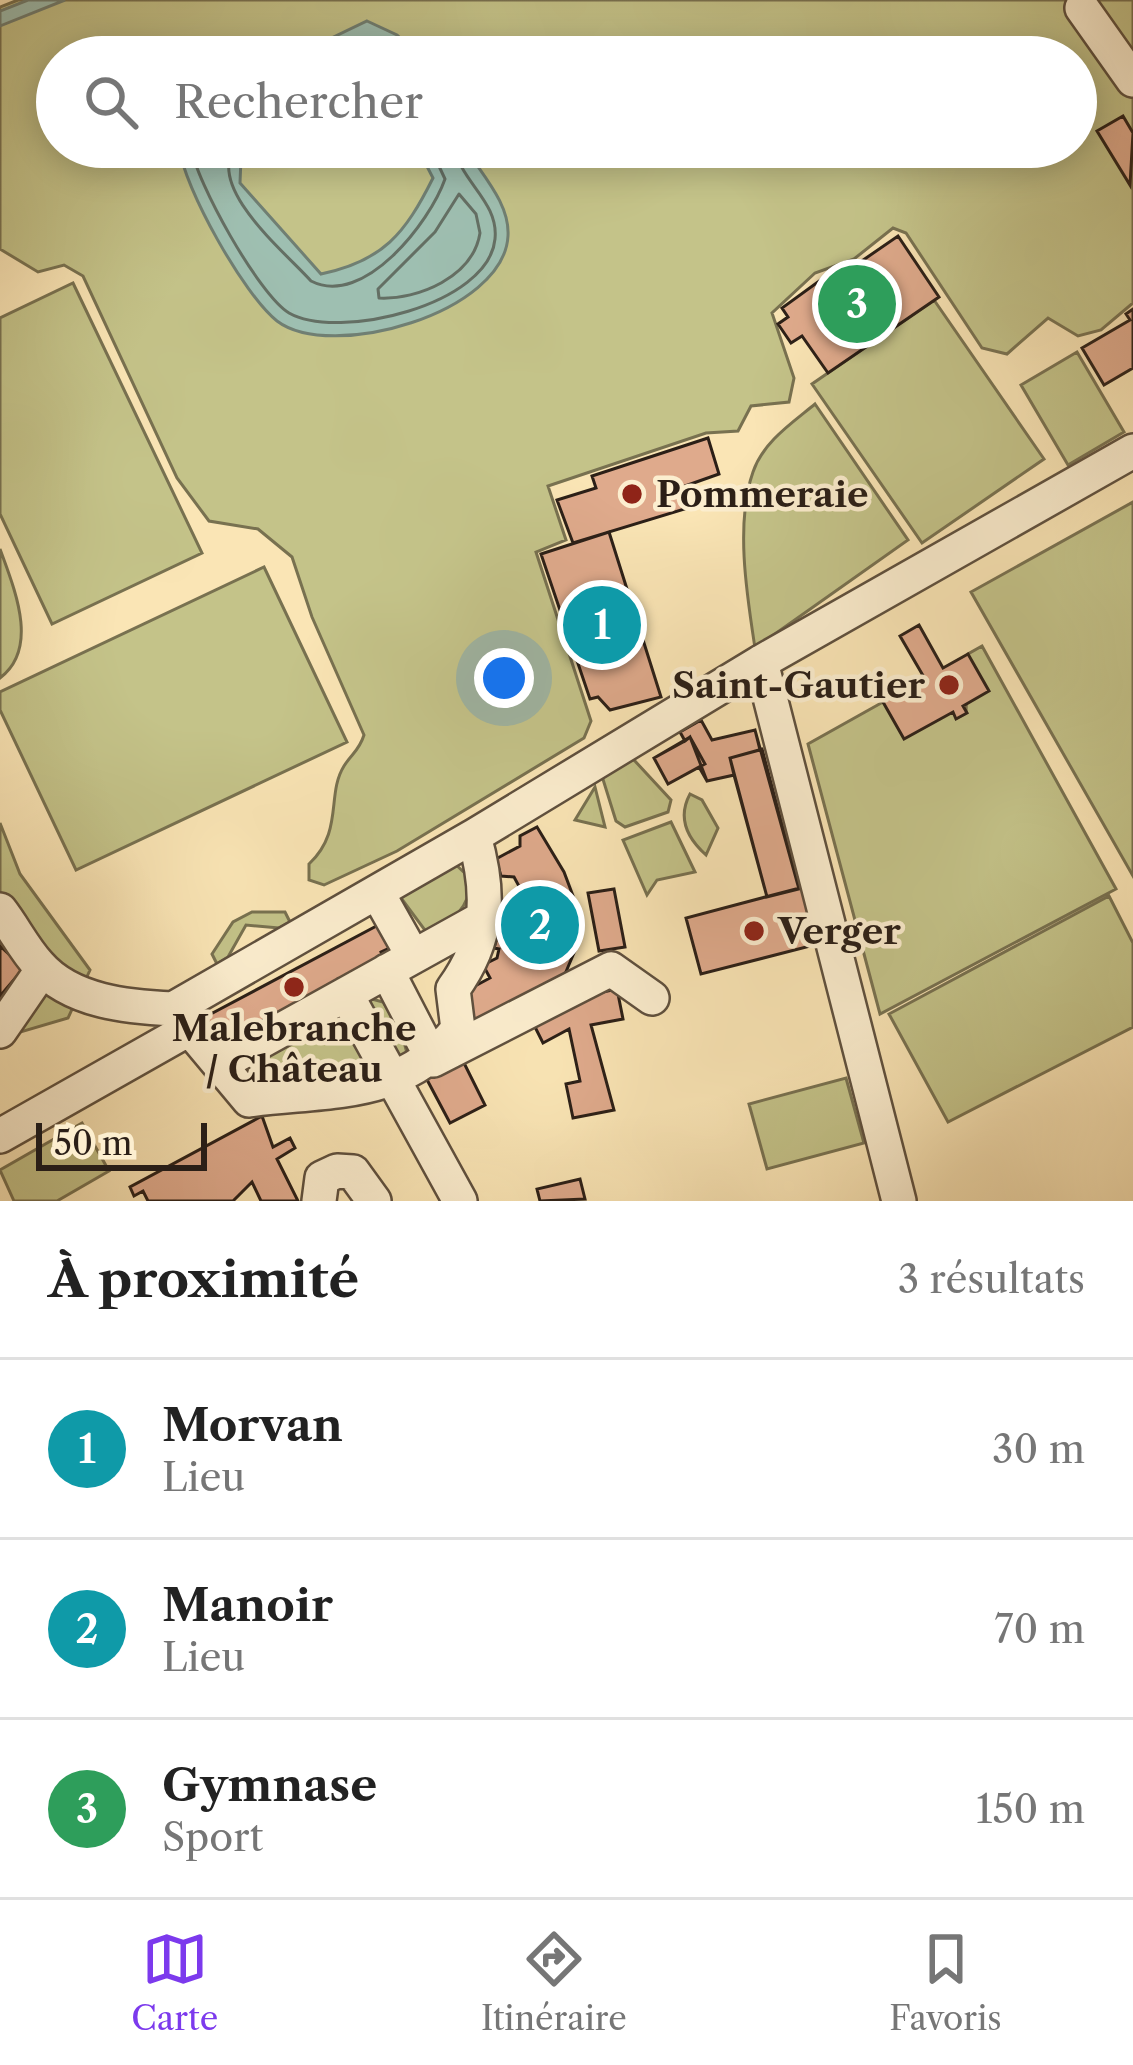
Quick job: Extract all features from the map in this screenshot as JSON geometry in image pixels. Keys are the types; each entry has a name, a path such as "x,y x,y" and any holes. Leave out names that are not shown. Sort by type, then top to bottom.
{"lane":[{"path":"1082,8 1133,80"},
{"path":"0,1136 377,892 761,662 1133,451"},
{"path":"761,662 899,1201"},
{"path":"433,1060 458,1028 453,989 477,956 485,877 474,836"},
{"path":"377,892 433,1060"},
{"path":"0,910 42,970 87,996 181,1019 249,1100 340,1088 351,1108 433,1060 611,969 652,998"},
{"path":"220,1064 483,918"},
{"path":"0,1031 42,970"},
{"path":"346,994 460,1201"},
{"path":"319,1201 322,1178 337,1171 353,1172 374,1201"}],"shaded area":[{"path":"18,0 1133,0 1133,303 1101,330 1078,336 1048,318 1007,354 982,348 906,233 893,228 854,259 815,273 772,313 794,378 789,402 751,406 738,431 706,433 548,486 566,540 536,552 591,721 584,738 397,851 324,885 309,880 309,864 327,839 339,777 364,735 312,617 292,557 258,529 209,521 177,478 83,276 64,265 38,272 0,249 0,7"},
{"path":"73,283 202,553 52,624 0,514 0,318"},
{"path":"934,300 1044,459 922,543 812,384"},
{"path":"1077,352 1124,432 1068,465 1021,385"},
{"path":"815,404 908,540 755,648 744,560 748,492 764,451"},
{"path":"1133,502 1133,876 971,592"},
{"path":"0,549 17,599 21,634 19,651 0,678"},
{"path":"264,567 347,742 76,870 0,710 0,692"},
{"path":"982,646 1116,889 880,1014 808,744 883,702 953,712 957,718 966,713 968,654"},
{"path":"614,760 634,760 671,800 668,812 625,827 616,821 601,773"},
{"path":"595,787 605,827 575,820"},
{"path":"690,794 702,800 718,828 706,855 686,827 684,811"},
{"path":"671,822 695,872 657,880 647,895 623,840"},
{"path":"0,823 20,874 90,970 68,1018 0,1038"},
{"path":"452,861 471,879 467,898 452,919 427,933 401,898 406,888"},
{"path":"1109,896 1133,943 1133,1027 948,1122 889,1014"},
{"path":"252,912 285,912 290,922 279,928 246,925 228,957 217,964 212,954 233,922"},
{"path":"368,998 383,1002 401,1031 407,1053 402,1063 366,1006"},
{"path":"338,1008 384,1079 264,1088 238,1070 334,1021 330,1012"},
{"path":"846,1078 864,1143 767,1169 749,1104"},
{"path":"82,1123 109,1171 57,1201 14,1201 0,1170"}],"water":[{"path":"28,0 65,0 0,26 0,11"},
{"path":"367,21 398,36 336,36"},
{"path":"184,168 241,168 240,183 321,274 361,261 390,242 433,178 428,168 478,168 499,200 508,236 499,263 478,288 447,308 373,332 335,336 302,332 277,321 248,289"}],"building":[{"path":"1123,116 1133,133 1130,185 1097,131"},
{"path":"898,236 939,297 828,373 802,336 791,343 778,324 788,317 782,308 822,279 827,285"},
{"path":"1133,309 1133,368 1104,385 1082,348 1130,320 1126,314"},
{"name":"Pommeraie","path":"708,438 719,474 685,486 691,507 573,543 557,500 596,488 592,476"},
{"path":"609,532 661,697 610,710 598,697 590,699 541,554"},
{"path":"609,532 661,697 610,710 598,697 590,699 541,554"},
{"name":"Saint-Gautier","path":"919,625 943,668 968,654 989,691 963,706 967,713 956,719 953,712 904,739 883,702 925,679 900,636"},
{"path":"701,720 712,740 755,730 799,889 767,897 734,775 707,781 699,767 668,784 654,758 685,741 680,732"},
{"path":"701,720 712,740 755,730 760,750 730,758 734,775 707,781 690,737 685,741 680,732"},
{"path":"690,737 705,764 668,784 654,758"},
{"path":"762,749 799,889 767,897 730,758"},
{"path":"537,827 564,872 581,917 576,933 582,934 565,974 479,1022 472,1019 462,993 490,978 483,965 497,958 499,949 494,948 507,901 514,902 520,888 514,877 501,876 496,859 520,846 520,836"},
{"name":"Verger","path":"807,886 822,943 701,974 686,918"},
{"path":"614,889 625,947 599,951 588,893"},
{"name":"Malebranche / Château","path":"384,922 396,945 381,952 383,957 220,1045 205,1017"},
{"path":"0,946 24,968 0,996"},
{"path":"617,989 623,1019 591,1025 614,1110 573,1118 566,1084 580,1081 569,1029 543,1043 531,1019 565,1000"},
{"path":"460,1055 485,1105 450,1123 424,1074"},
{"path":"262,1116 273,1147 290,1138 295,1148 277,1159 298,1201 261,1201 252,1182 233,1201 148,1201 143,1191 134,1196 130,1187"},
{"path":"580,1179 585,1199 540,1201 537,1189"}],"place":[{"name":"Gymnase","path":"857,304"},
{"name":"Pommeraie","path":"632,494"},
{"name":"Morvan","path":"602,625"},
{"name":"Saint-Gautier","path":"949,685"},
{"name":"Manoir","path":"540,925"},
{"name":"Verger","path":"754,931"},
{"name":"Malebranche / Château","path":"294,987"}]}
